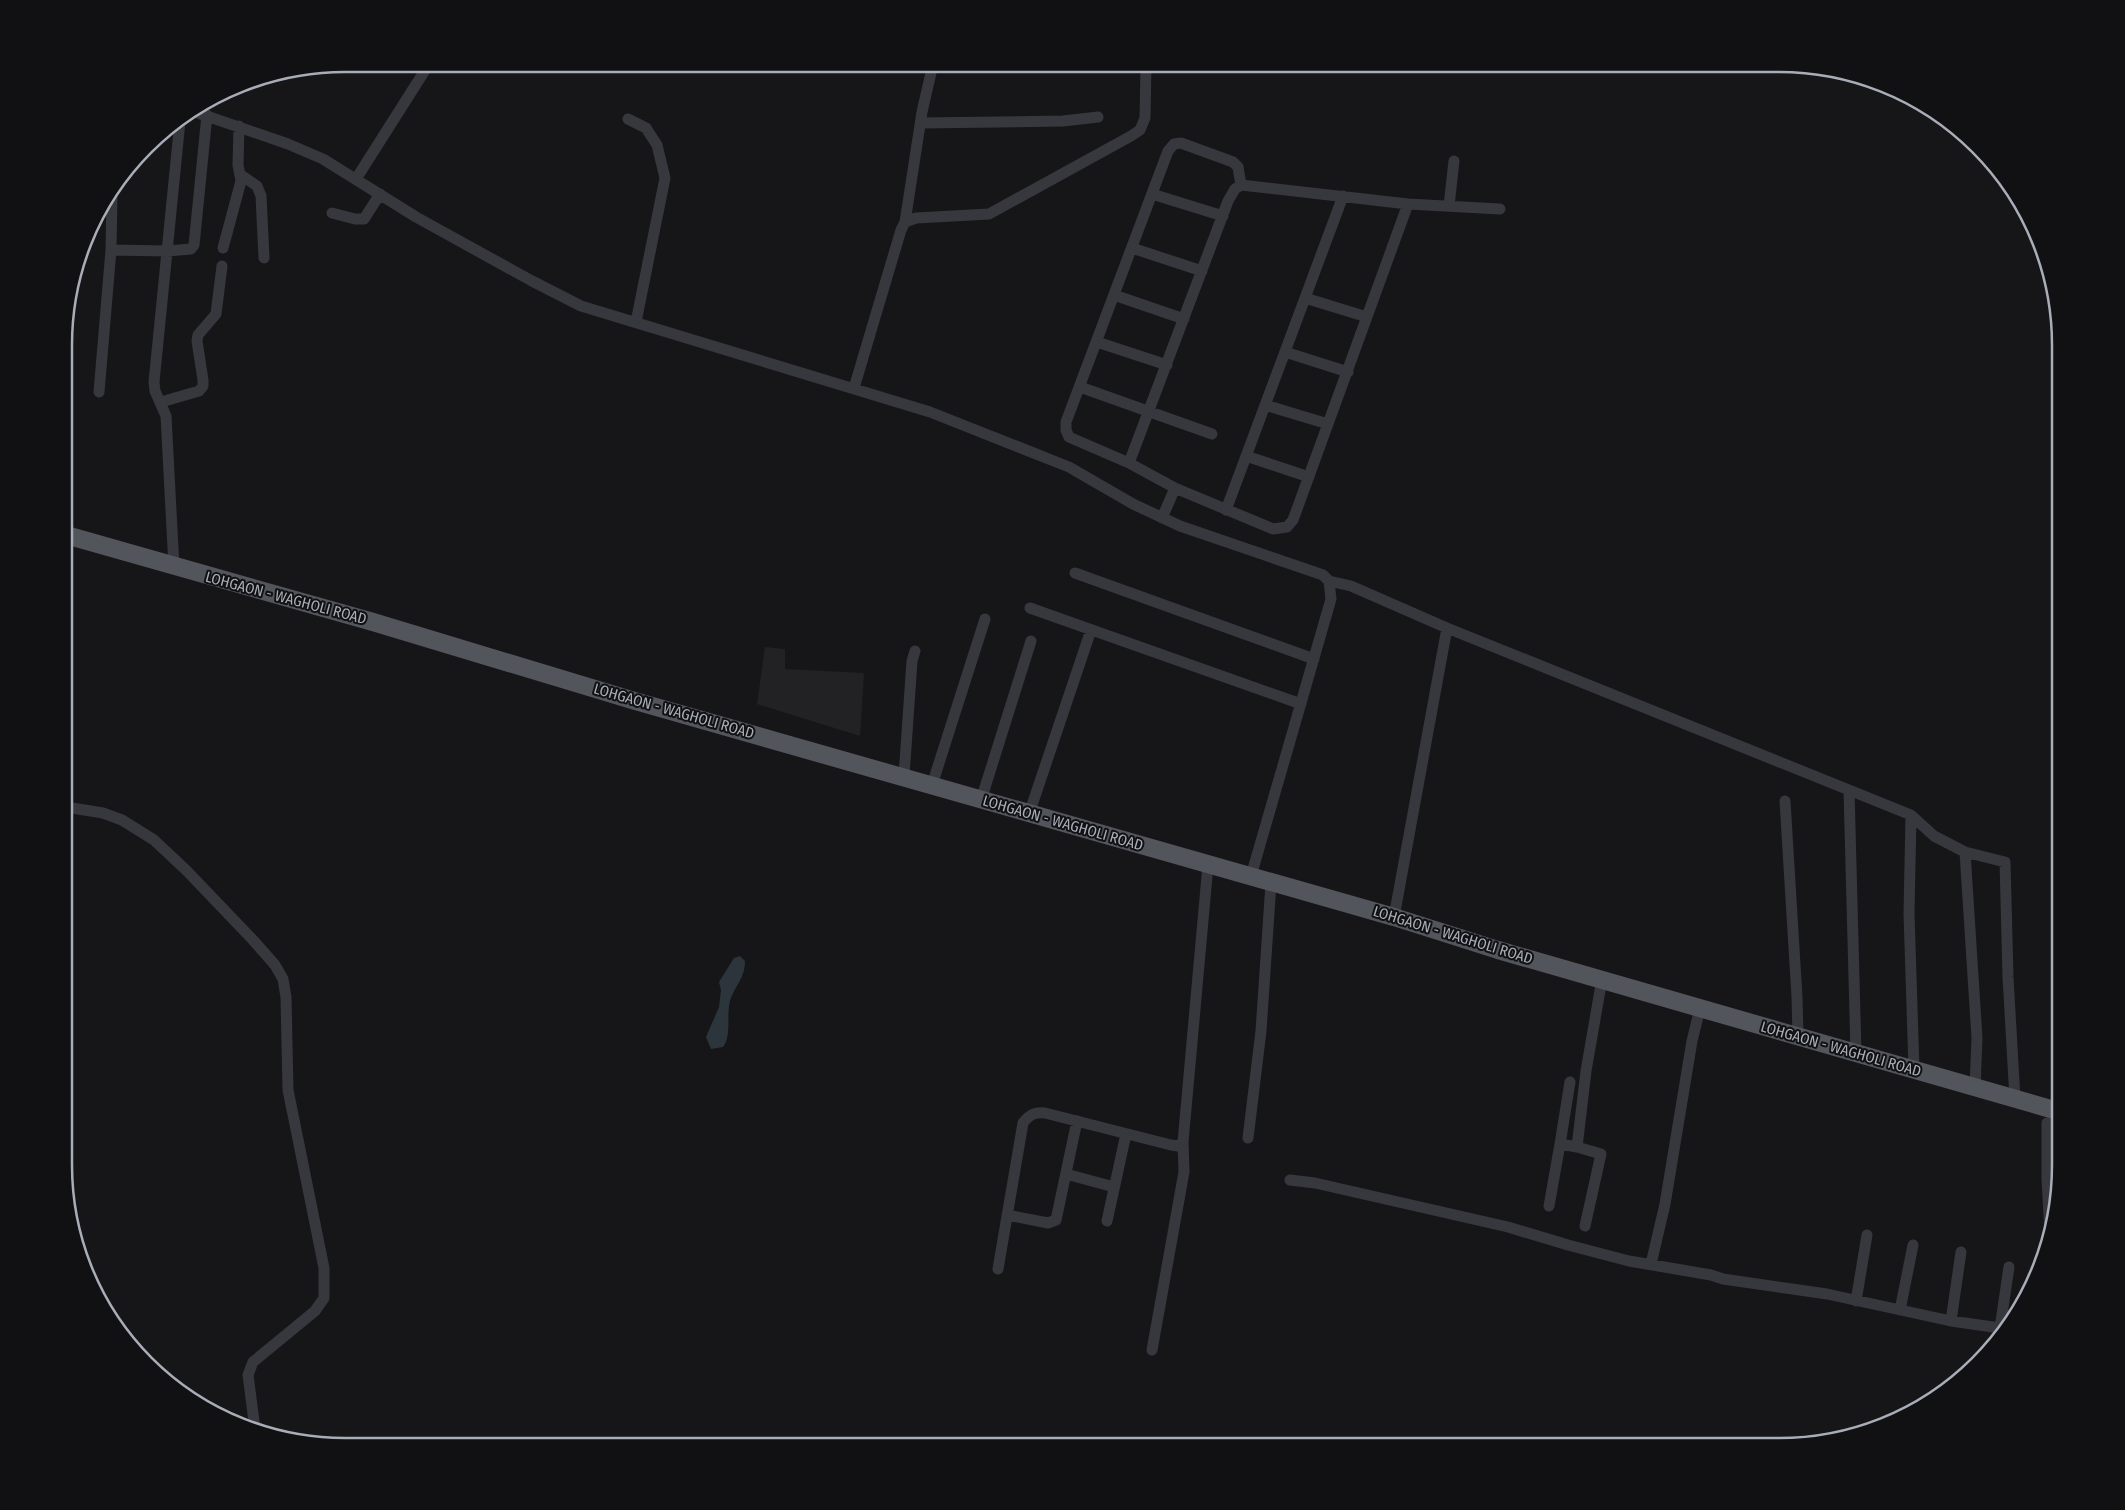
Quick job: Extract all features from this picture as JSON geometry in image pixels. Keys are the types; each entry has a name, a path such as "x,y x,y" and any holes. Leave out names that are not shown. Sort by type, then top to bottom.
{"main road":[{"name":"LOHGAON - WAGHOLI ROAD","path":"72,537 307,603 635,701 1394,917 1602,980 2015,1099 2052,1117"}],"street":[{"path":"356,179 424,72"},
{"path":"854,388 905,222 931,72"},
{"path":"905,222 916,218 988,214 1132,136 1140,130 1145,118 1146,72"},
{"path":"202,114 323,159 416,217 581,306 930,412 1022,446 1069,467 1133,504 1162,518 1212,538 1323,575 1330,581 1351,586 1447,628 1911,815 1934,836 1964,852 2005,862 2008,977 2015,1099"},
{"path":"111,250 185,251 191,249 194,245 207,115"},
{"path":"921,123 1063,121 1098,117"},
{"path":"628,119 646,128 657,145 664,178 636,322"},
{"path":"224,248 240,191 241,175 238,165 239,126"},
{"path":"174,567 166,416 155,391 154,382 179,129"},
{"path":"1241,185 1238,167 1234,162 1181,143 1174,144 1168,150 1066,422 1066,430 1069,437 1130,463 1175,488 1273,529 1287,527 1293,520 1408,204"},
{"path":"1449,206 1454,161"},
{"path":"241,175 256,186 261,196 264,258"},
{"path":"1130,463 1223,216 1235,189 1241,185 1408,204 1500,209"},
{"path":"332,213 355,219 364,219 380,194"},
{"path":"1152,194 1223,216"},
{"path":"1226,510 1343,196"},
{"path":"99,392 111,250 112,205"},
{"path":"1132,248 1202,271"},
{"path":"161,402 198,391 202,386 203,380 197,341 198,335 216,314 222,266"},
{"path":"1114,295 1184,319"},
{"path":"1305,298 1367,317"},
{"path":"1096,342 1167,365"},
{"path":"1285,352 1348,372"},
{"path":"1080,388 1212,434"},
{"path":"1265,405 1328,424"},
{"path":"1246,456 1309,477"},
{"path":"1162,518 1175,488"},
{"path":"1075,573 1314,659"},
{"path":"1251,876 1331,599 1330,581"},
{"path":"1030,608 1301,704"},
{"path":"932,785 985,620"},
{"path":"1394,917 1447,628"},
{"path":"1029,814 1091,630"},
{"path":"981,800 1031,641"},
{"path":"904,776 912,661 915,651"},
{"path":"1849,790 1856,1053"},
{"path":"1785,801 1798,1036"},
{"path":"72,808 103,813 122,820 154,840 187,871 253,940 275,965 283,979 286,996 288,1090 324,1268 324,1298 315,1311 253,1362 248,1375 253,1421"},
{"path":"1911,815 1909,913 1914,1070"},
{"path":"1964,852 1977,1038 1975,1088"},
{"path":"1152,1350 1184,1172 1183,1142 1208,865"},
{"path":"1248,1138 1261,1031 1271,882"},
{"path":"1577,1147 1586,1071 1602,980"},
{"path":"1652,1264 1665,1204 1692,1041 1700,1008"},
{"path":"1549,1206 1570,1082"},
{"path":"998,1269 1023,1123 1028,1116 1036,1112 1045,1113 1171,1145 1178,1146 1183,1142"},
{"path":"1007,1215 1053,1222 1058,1215 1077,1121"},
{"path":"1107,1221 1126,1134"},
{"path":"2049,1208 2047,1179 2052,1135"},
{"path":"1560,1144 1601,1154 1585,1226"},
{"path":"1066,1174 1114,1187"},
{"path":"1290,1180 1315,1183 1508,1227 1628,1260 1998,1328"},
{"path":"1856,1301 1867,1235"},
{"path":"1900,1310 1913,1245"},
{"path":"1951,1321 1961,1252"},
{"path":"2004,1319 2009,1267"}],"shaded area":[{"path":"765,647 785,649 785,669 864,673 860,736 757,704"},
{"path":"740,956 745,961 745,967 730,1001 726,1042 723,1047 711,1049 706,1037 719,1007 721,990 719,982 734,958"}]}
